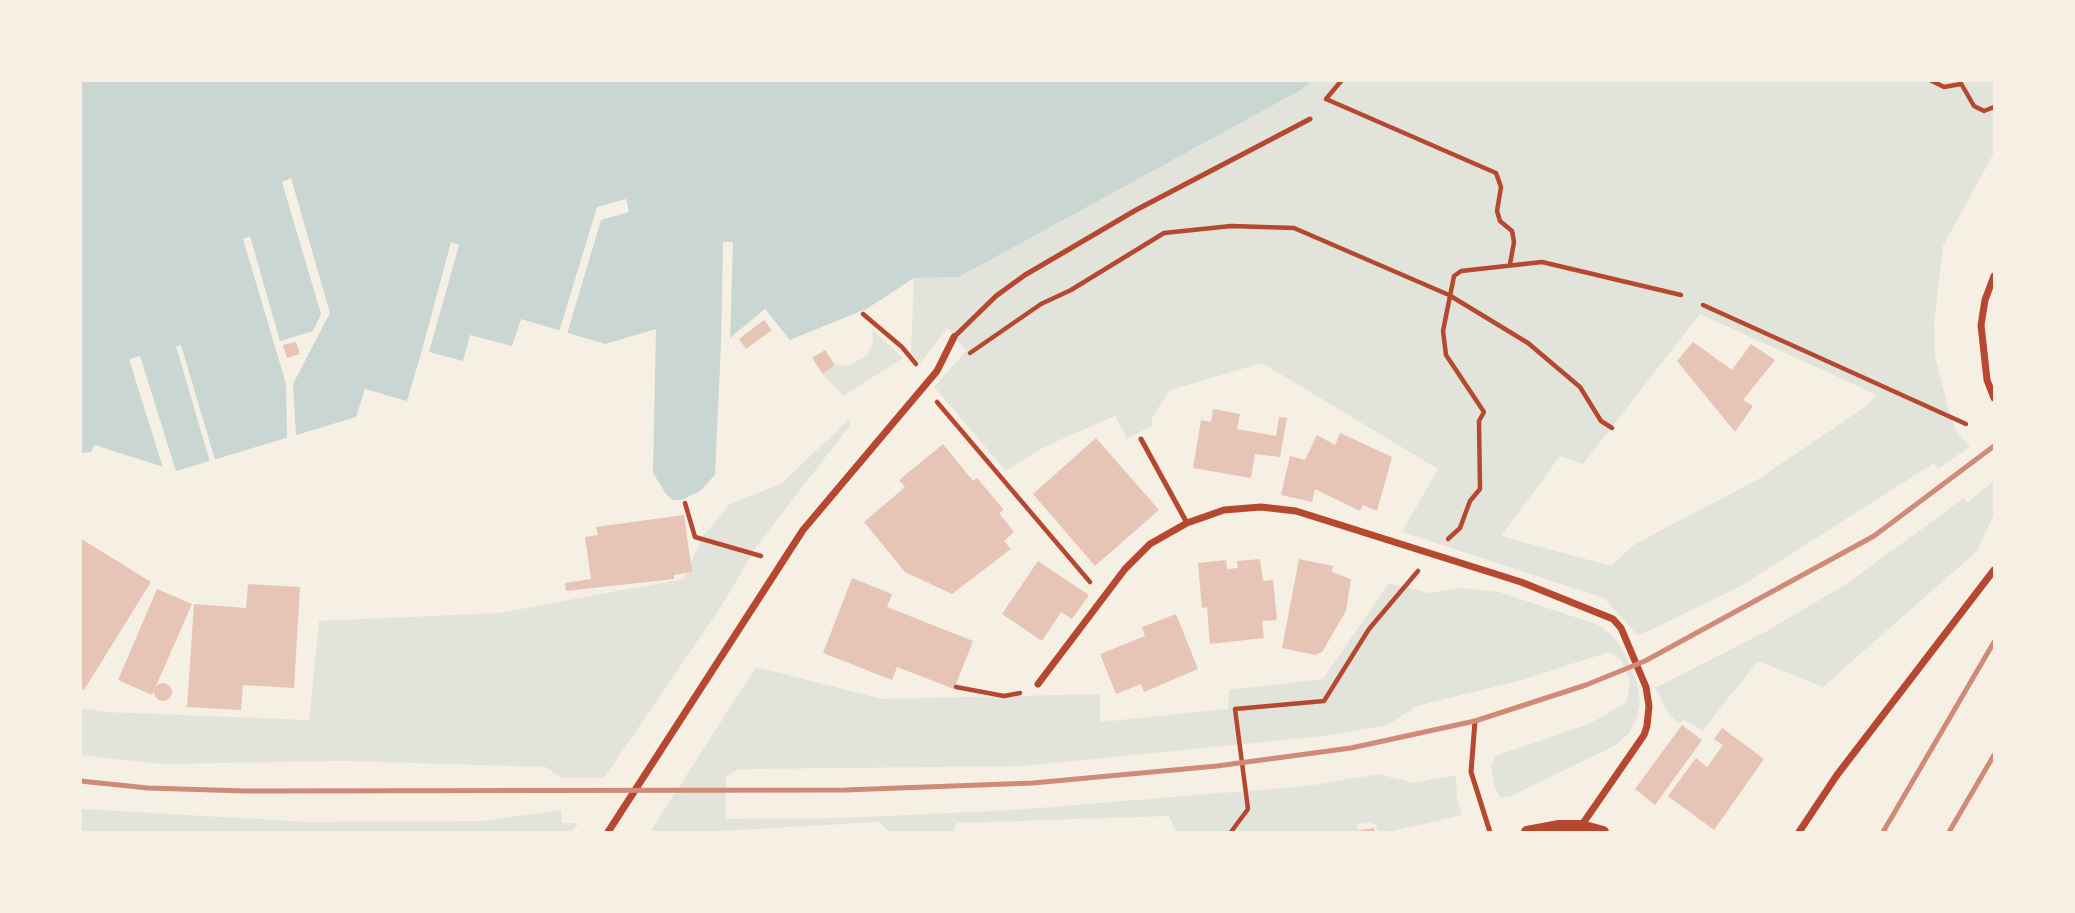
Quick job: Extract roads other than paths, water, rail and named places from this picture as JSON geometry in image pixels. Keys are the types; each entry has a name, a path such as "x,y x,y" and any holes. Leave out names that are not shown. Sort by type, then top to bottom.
{"street":[{"path":"1994,276 1985,300 1981,325 1987,380 1994,398"},
{"path":"608,832 803,530 937,371 954,337"},
{"path":"1038,684 1125,569 1150,544 1187,523 1224,510 1261,507 1296,511 1521,582 1602,612 1621,628 1646,687 1649,705 1647,726 1644,735 1579,829"},
{"path":"1799,832 1837,775 1994,570"},
{"path":"1527,832 1559,826 1603,832"}],"lane":[{"path":"954,337 996,296 1025,275 1136,210 1310,119"},
{"path":"1141,439 1187,523"},
{"path":"1475,721 1471,772 1490,832"}],"railway":[{"path":"80,781 148,788 246,791 845,790 1033,783 1217,766 1351,748 1475,721 1586,685 1645,661 1874,536 1994,446"},
{"path":"1883,832 1994,642"},
{"path":"1949,832 1994,755"}]}
